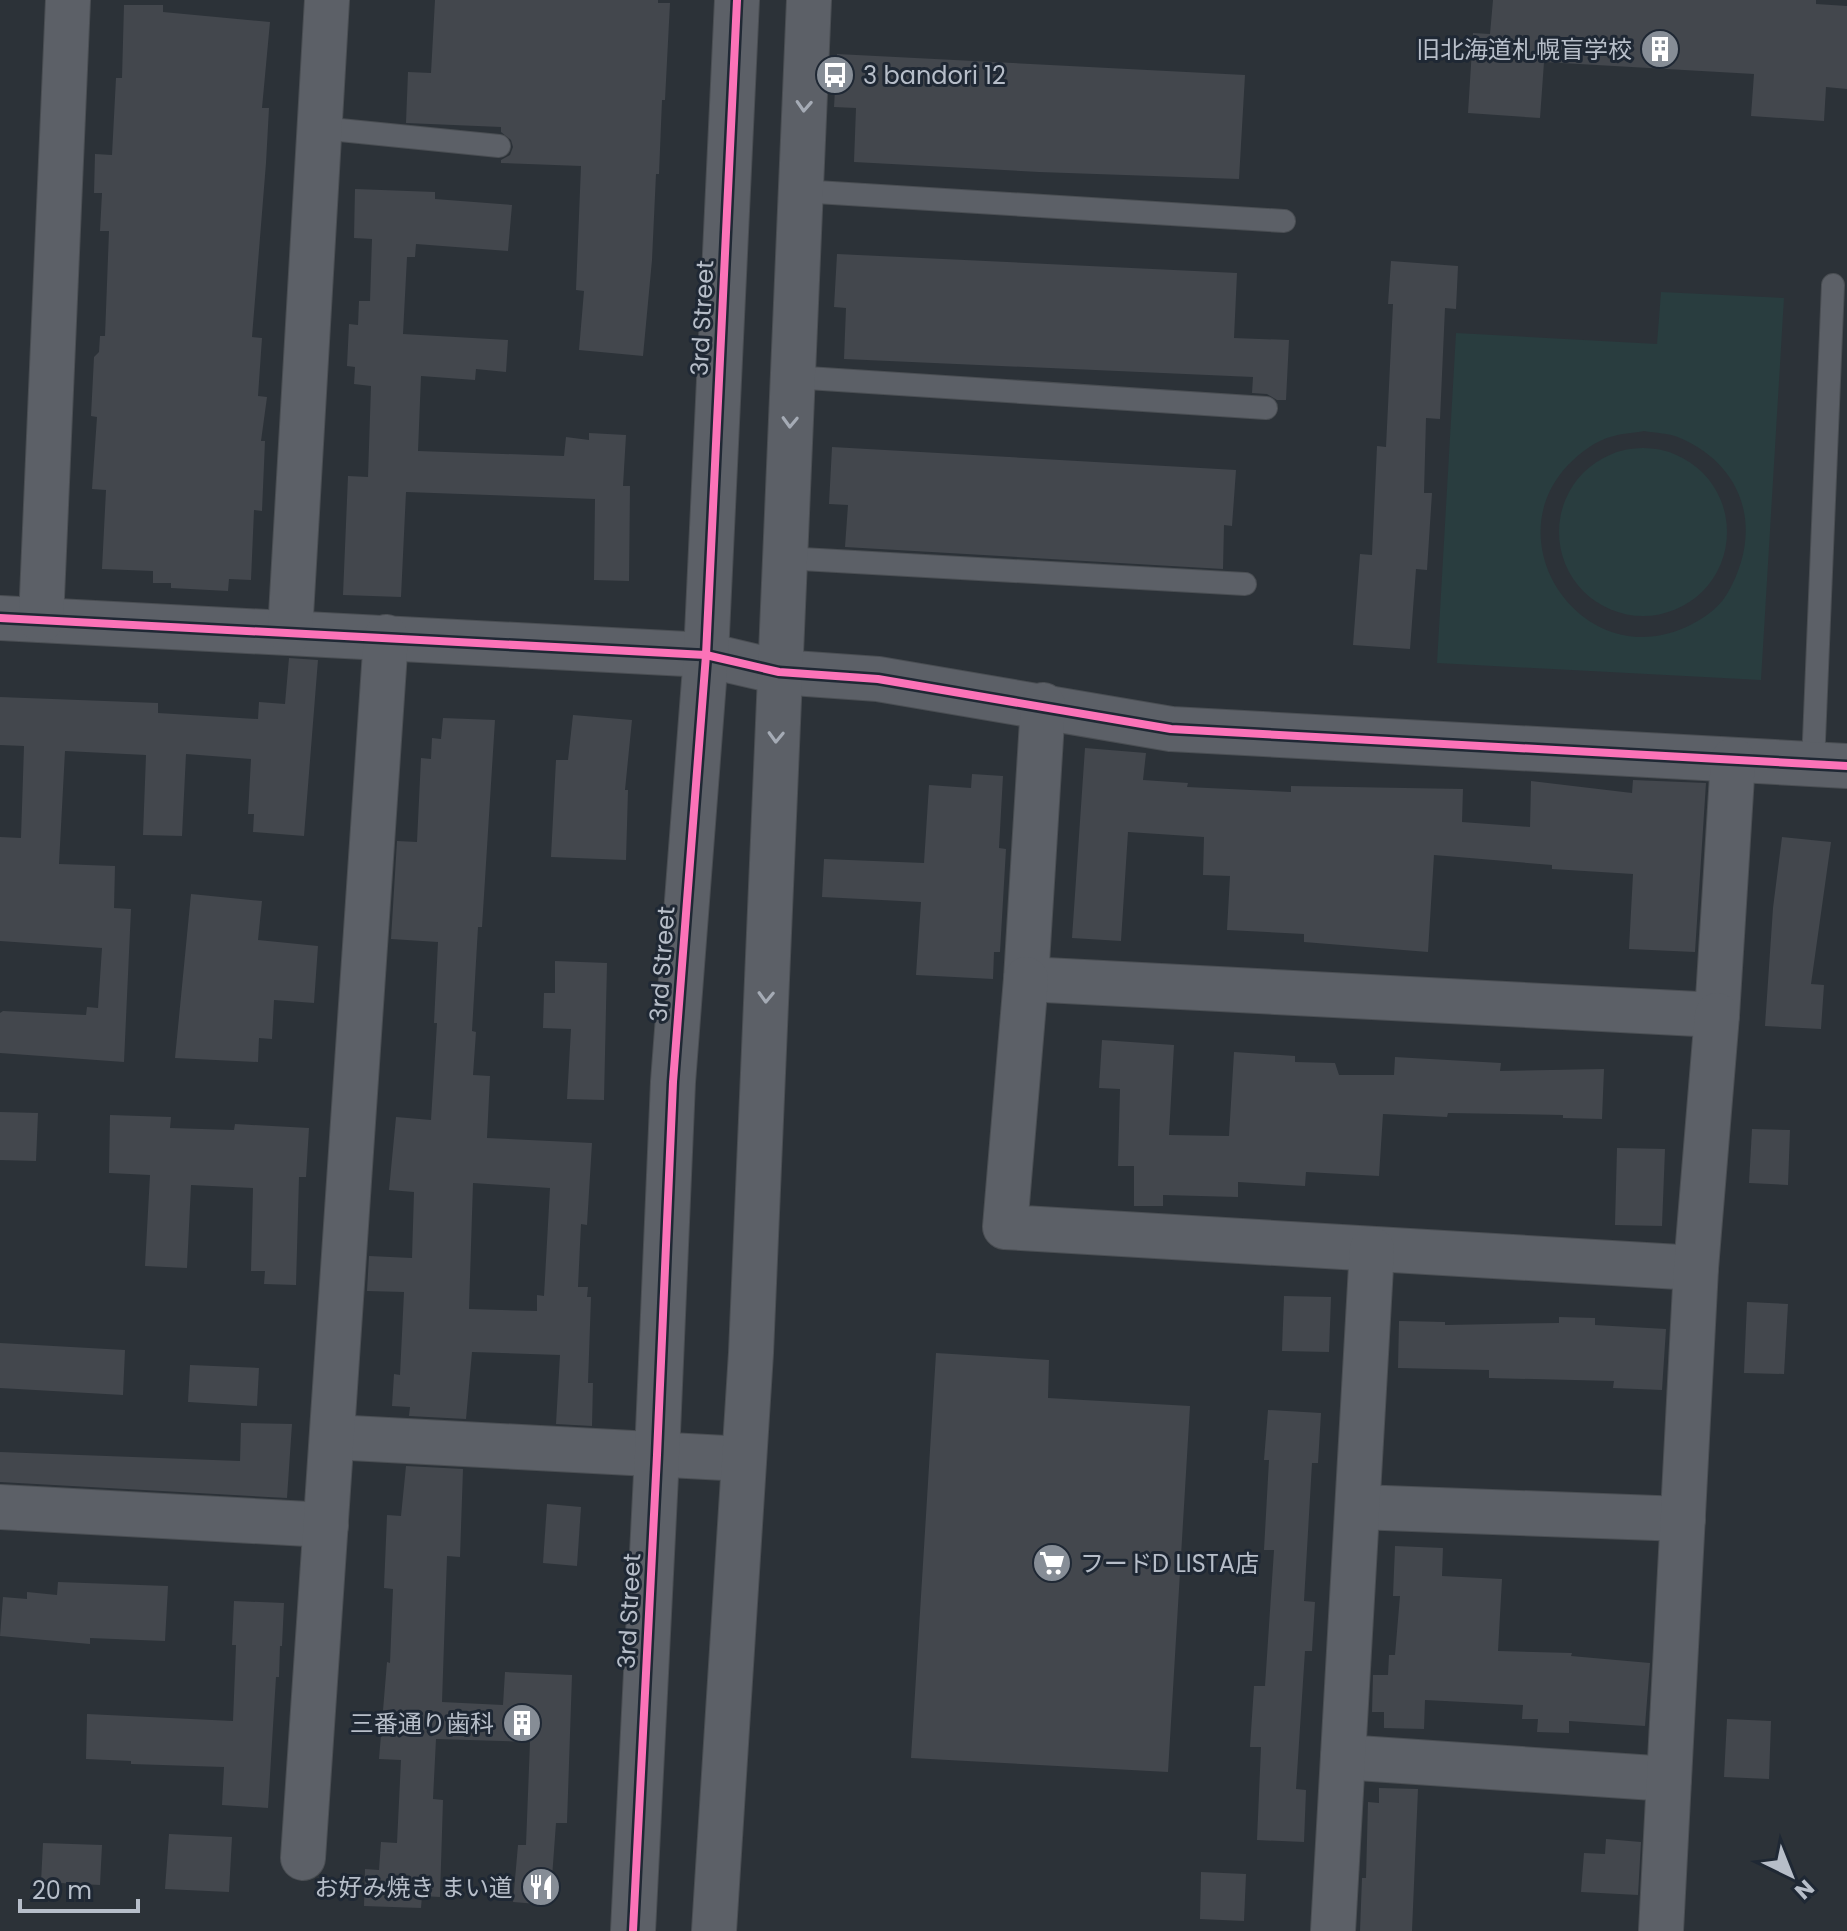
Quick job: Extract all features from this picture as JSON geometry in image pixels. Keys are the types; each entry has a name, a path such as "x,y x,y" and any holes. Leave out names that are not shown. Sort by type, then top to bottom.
{"street":[{"path":"68,0 21,619 706,655 779,672 878,679 1171,729 1830,765"},
{"path":"290,632 327,0"},
{"name":"3rd Street","path":"633,1931 673,1082 706,655 737,0"},
{"path":"714,1931 751,1353 809,0"},
{"path":"303,1858 386,637"},
{"path":"1043,705 1026,979 1005,1227 1696,1268"},
{"path":"1661,1931 1696,1268 1717,1015 1733,760"},
{"path":"1026,979 1717,1015"},
{"path":"1333,1931 1372,1249"},
{"path":"332,1437 744,1459"},
{"path":"0,1507 326,1525"},
{"path":"1358,1507 1683,1519"},
{"path":"1343,1757 1669,1779"}],"lane":[{"path":"320,128 499,146"},
{"path":"800,191 1284,221"},
{"path":"1830,765 1833,285"},
{"path":"792,377 1266,408"},
{"path":"784,558 1245,584"}],"green space":[{"path":"1661,292 1784,298 1761,680 1437,663 1456,333 1657,344","holes":["1644,431 1680,438 1721,466 1734,484 1746,525 1738,571 1718,606 1679,630 1643,637 1610,631 1581,615 1559,591 1545,561 1541,529 1548,496 1573,460 1601,440"]},
{"path":"1643,448 1675,454 1703,472 1721,500 1727,532 1721,564 1703,592 1675,610 1643,616 1611,610 1583,592 1565,564 1559,532 1565,500 1583,472 1611,454"}],"building":[{"path":"435,0 658,0 658,3 670,3 665,100 662,100 659,174 656,174 643,356 579,350 584,291 576,290 581,166 501,163 513,147 511,140 501,132 501,127 406,123 408,72 431,73"},
{"name":"旧北海道札幌盲学校","path":"1493,0 1816,0 1816,4 1847,6 1847,89 1826,87 1824,121 1751,116 1754,74 1544,62 1540,118 1468,113 1473,33 1490,34"},
{"path":"124,5 163,5 163,12 270,22 262,108 269,108 266,163 252,337 262,338 258,396 267,397 261,441 265,441 262,511 254,510 251,580 229,579 228,591 171,588 171,583 153,583 153,571 102,569 106,490 92,489 97,417 91,416 94,357 99,352 100,336 105,336 109,231 100,231 102,193 94,193 95,154 112,155 116,78 122,78"},
{"path":"837,54 1245,75 1239,179 854,162 856,108 834,107"},
{"path":"355,189 435,192 435,199 512,205 508,251 416,244 415,257 407,257 403,334 508,340 506,372 476,369 475,380 421,376 418,451 564,456 566,437 589,440 589,433 626,435 623,486 630,486 629,581 594,580 595,499 406,492 401,597 343,595 348,476 368,477 371,386 354,384 355,367 347,366 349,324 358,325 359,301 370,301 372,239 354,238"},
{"path":"837,254 1237,273 1234,338 1289,340 1286,400 1252,393 1253,377 844,359 846,308 834,307"},
{"path":"1391,261 1458,266 1456,309 1445,308 1440,419 1426,418 1424,493 1432,493 1427,570 1416,569 1410,649 1353,645 1360,554 1372,555 1377,446 1386,447 1393,304 1388,304"},
{"path":"832,447 1236,470 1232,526 1224,525 1223,569 845,547 848,505 829,504"},
{"path":"289,658 318,660 304,836 253,832 254,814 248,814 251,759 186,754 182,836 143,835 146,755 65,751 59,864 115,866 114,908 131,909 124,1062 0,1053 0,1013 3,1011 86,1015 87,1007 98,1008 102,948 0,941 0,837 21,838 24,746 0,745 0,697 158,703 158,713 258,719 259,702 285,704"},
{"path":"573,715 632,720 625,790 628,790 626,860 551,857 556,760 568,760"},
{"path":"443,718 495,720 472,1031 476,1032 473,1075 490,1076 487,1138 592,1143 587,1225 581,1224 578,1287 588,1287 587,1297 591,1297 588,1383 593,1383 592,1426 556,1424 560,1355 472,1352 466,1419 409,1416 410,1407 392,1406 394,1374 400,1375 404,1292 367,1291 369,1256 412,1258 414,1192 389,1190 396,1117 431,1120 438,942 391,939 397,841 417,842 421,758 431,759 432,738 441,739","holes":["473,1183 550,1188 544,1296 537,1295 537,1311 469,1309"]},
{"path":"1085,748 1146,753 1143,780 1188,783 1187,787 1291,792 1291,786 1463,789 1462,822 1530,827 1531,781 1632,793 1633,780 1706,783 1695,952 1629,949 1633,874 1552,869 1552,865 1434,855 1428,952 1304,942 1304,934 1227,930 1230,876 1203,875 1204,837 1128,832 1121,941 1072,938"},
{"path":"972,774 1003,776 999,848 1006,849 1000,952 994,952 993,979 916,975 921,902 822,897 824,859 924,863 929,785 971,788"},
{"path":"1782,837 1831,842 1811,984 1824,985 1821,1029 1765,1026 1773,908"},
{"path":"191,894 262,901 258,940 318,946 314,1003 274,1000 272,1039 259,1038 258,1062 175,1058"},
{"path":"555,961 607,963 604,1100 567,1099 571,1029 543,1028 544,993 555,993"},
{"path":"1102,1040 1174,1045 1169,1135 1229,1136 1234,1052 1295,1056 1295,1062 1335,1063 1339,1075 1394,1075 1395,1057 1501,1063 1500,1071 1604,1069 1602,1119 1563,1118 1563,1115 1448,1113 1447,1117 1383,1114 1379,1176 1306,1172 1305,1186 1238,1182 1238,1197 1163,1195 1163,1206 1134,1206 1134,1166 1118,1166 1120,1089 1099,1088"},
{"path":"0,1112 38,1113 36,1161 0,1160"},
{"path":"110,1115 171,1117 170,1128 234,1130 235,1124 309,1128 306,1177 299,1177 296,1285 264,1284 265,1271 251,1271 253,1188 191,1185 187,1268 145,1266 150,1175 109,1173"},
{"path":"1752,1129 1790,1130 1788,1185 1749,1183"},
{"path":"1617,1148 1665,1149 1662,1226 1615,1225"},
{"path":"1284,1296 1331,1297 1329,1352 1282,1351"},
{"path":"1747,1302 1788,1304 1784,1374 1744,1373"},
{"path":"1559,1317 1595,1318 1595,1325 1666,1329 1662,1390 1613,1388 1614,1381 1489,1378 1489,1370 1398,1368 1399,1321 1445,1322 1445,1325 1559,1323"},
{"path":"0,1343 125,1350 123,1395 0,1388"},
{"name":"フードD LISTA店","path":"936,1353 1049,1360 1048,1398 1190,1406 1168,1772 911,1758"},
{"path":"190,1365 259,1368 257,1406 188,1402"},
{"path":"1268,1410 1321,1413 1318,1463 1312,1463 1304,1601 1315,1602 1312,1651 1305,1651 1296,1789 1306,1790 1304,1842 1257,1840 1261,1747 1250,1747 1254,1686 1265,1686 1274,1550 1264,1550 1269,1460 1264,1460"},
{"path":"241,1423 292,1424 287,1498 0,1482 0,1452 240,1461"},
{"path":"406,1466 463,1469 460,1557 447,1556 442,1702 503,1705 505,1672 572,1675 567,1823 556,1823 550,1905 513,1902 518,1845 526,1845 530,1742 436,1739 433,1799 443,1800 440,1897 422,1896 421,1908 364,1906 365,1869 379,1870 381,1842 397,1843 401,1760 379,1759 387,1662 390,1663 393,1589 384,1588 387,1515 401,1516"},
{"path":"547,1504 581,1507 577,1566 543,1563"},
{"path":"1395,1546 1443,1548 1442,1576 1502,1579 1498,1651 1572,1653 1571,1656 1650,1663 1645,1726 1569,1721 1569,1733 1537,1732 1538,1719 1522,1719 1523,1705 1425,1700 1424,1729 1384,1728 1384,1712 1372,1712 1373,1675 1388,1675 1389,1655 1395,1655 1400,1596 1393,1596"},
{"path":"58,1582 168,1586 165,1641 90,1638 90,1644 0,1636 3,1597 27,1599 27,1592 57,1595"},
{"path":"234,1601 284,1603 268,1808 222,1805 224,1767 86,1759 87,1714 233,1721"},
{"path":"1727,1719 1771,1721 1769,1779 1724,1777"},
{"path":"1379,1788 1418,1789 1412,1931 1360,1931 1362,1878 1366,1878 1368,1802 1379,1803"},
{"path":"169,1834 232,1837 229,1892 165,1889"},
{"path":"1606,1839 1641,1842 1638,1895 1581,1892 1584,1853 1605,1854"},
{"path":"43,1843 102,1845 100,1885 41,1882"},
{"path":"1201,1872 1246,1874 1244,1921 1200,1919"}],"cycle path":[{"path":"633,1931 673,1082 706,655 737,0"},
{"path":"0,618 706,655 779,672 878,679 1171,729 1847,766"}],"place":[{"name":"旧北海道札幌盲学校","path":"1660,49"},
{"name":"3 bandori 12","path":"835,75"},
{"name":"フードD LISTA店","path":"1052,1563"},
{"name":"三番通り歯科","path":"522,1723"},
{"name":"お好み焼き まい道","path":"541,1887"}]}
